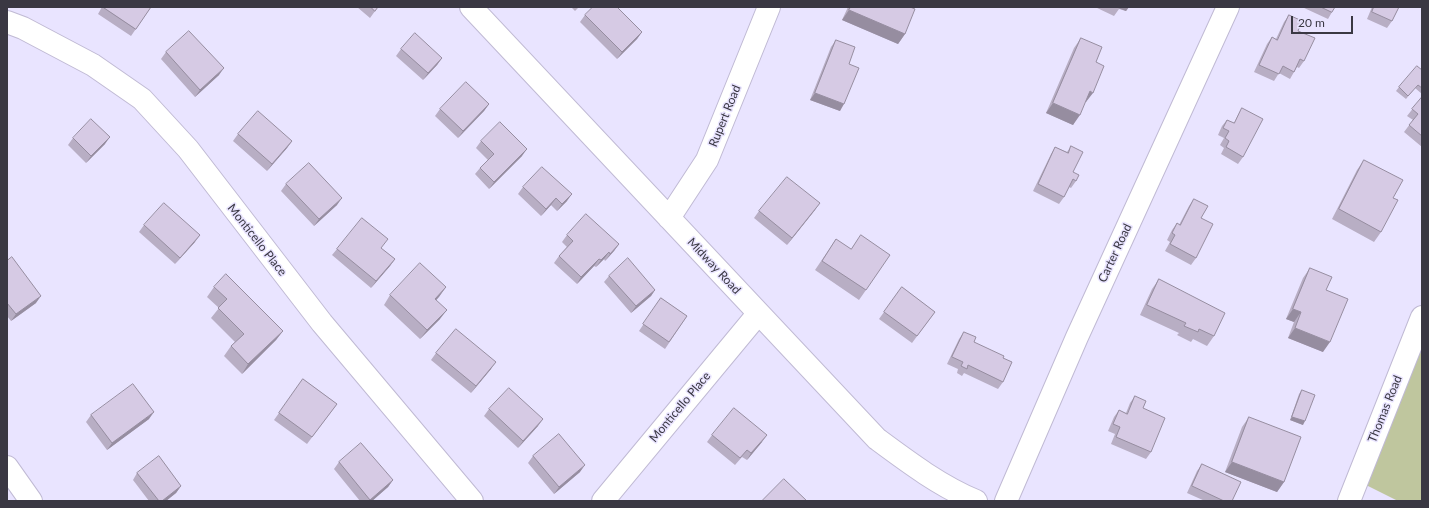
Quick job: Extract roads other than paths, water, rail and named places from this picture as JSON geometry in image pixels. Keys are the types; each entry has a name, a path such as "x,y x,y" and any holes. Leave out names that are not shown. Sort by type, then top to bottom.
{"street":[{"name":"Midway Road","path":"471,7 877,439 914,466 964,496 976,501"},
{"name":"Rupert Road","path":"669,218 708,160 769,7"},
{"name":"Carter Road","path":"1006,501 1077,337 1228,7"},
{"name":"Monticello Place","path":"7,22 23,28 93,65 142,100 188,149 322,323 472,501"},
{"name":"Monticello Place","path":"602,501 758,314"},
{"name":"Thomas Road","path":"1349,501 1422,317"},
{"path":"7,468 31,501"}]}
